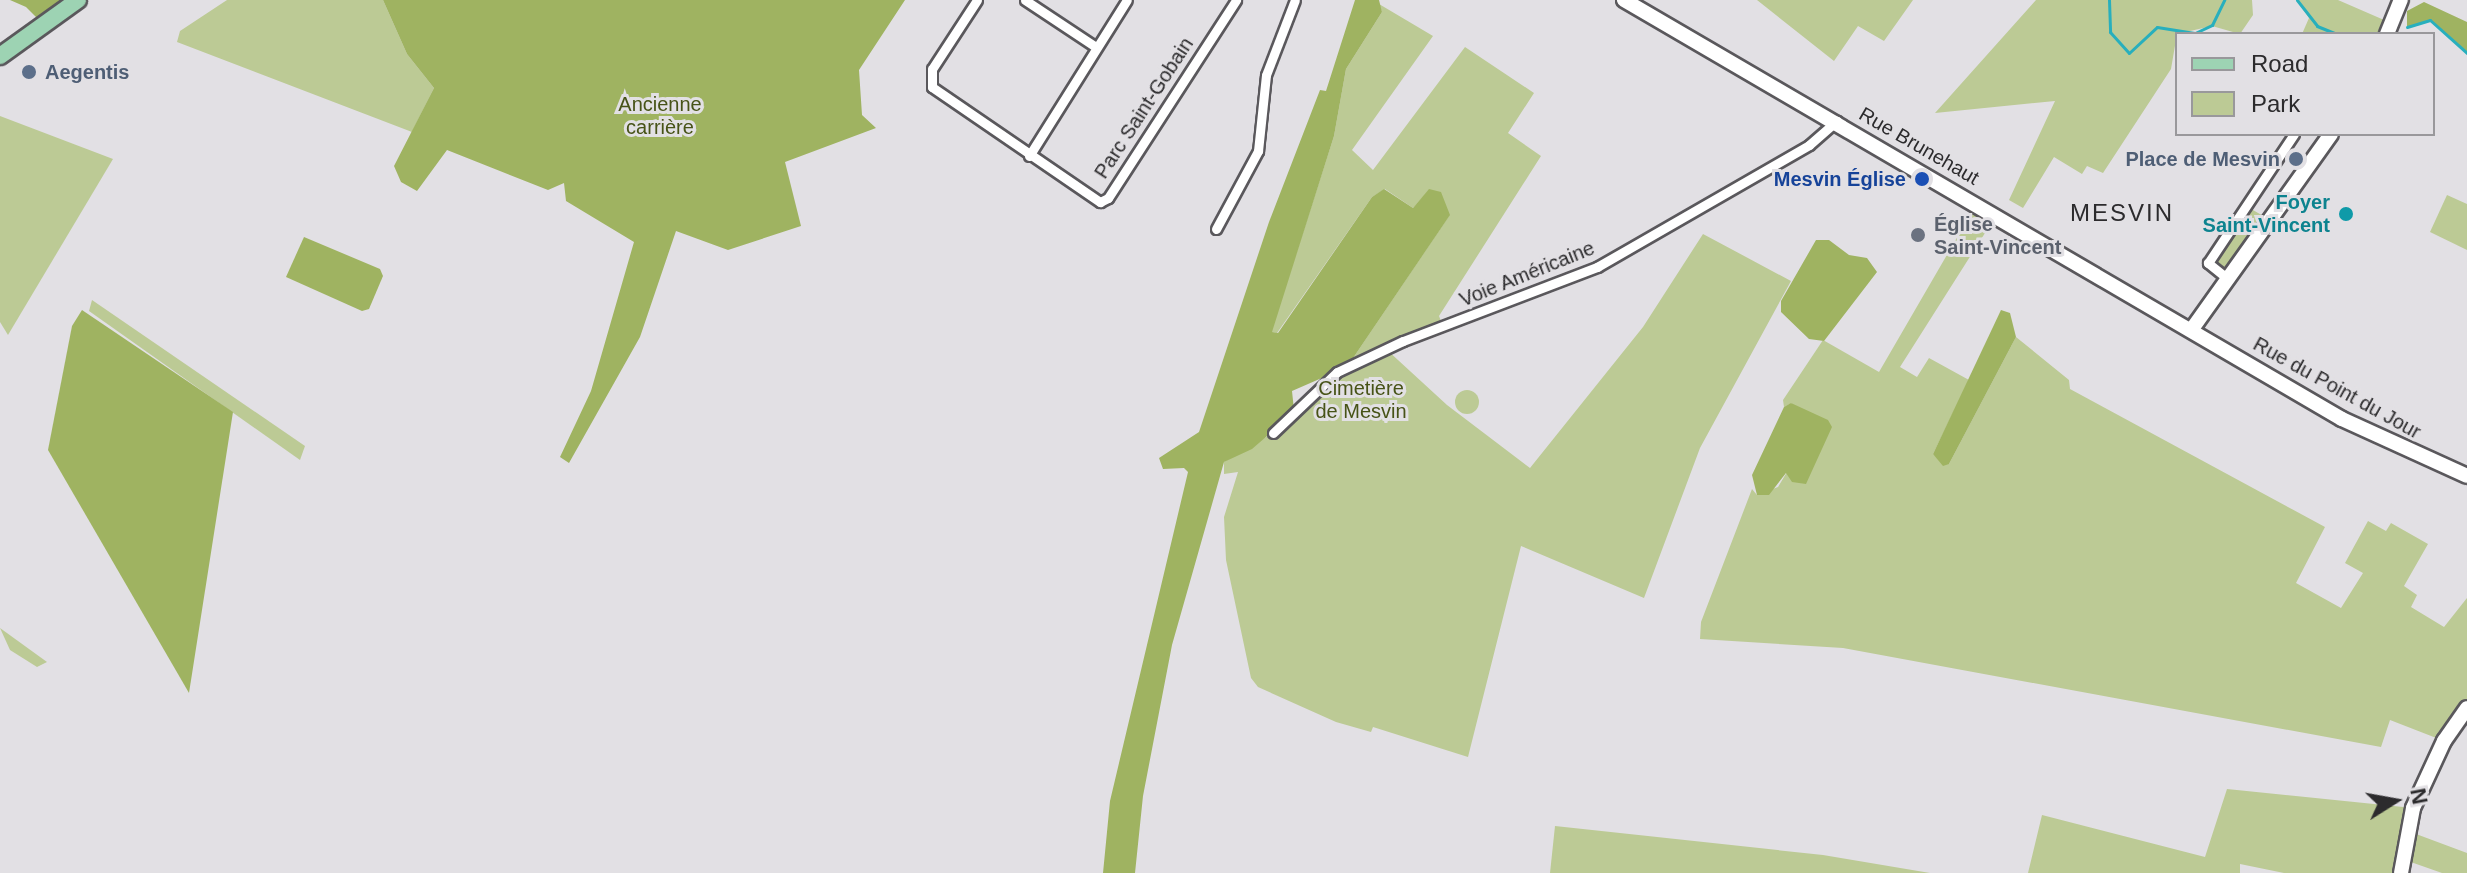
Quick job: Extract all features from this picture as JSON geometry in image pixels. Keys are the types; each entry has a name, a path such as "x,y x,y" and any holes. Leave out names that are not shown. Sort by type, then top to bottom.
{"main road":[{"path":"0,56 78,0"}],"street":[{"name":"Parc Saint-Gobain","path":"977,0 932,69 930,82 940,95 1096,202 1103,201 1236,0"},
{"path":"1025,0 1096,47"},
{"path":"1029,156 1127,0"},
{"path":"1216,229 1258,151 1266,75 1295,0"},
{"name":"Rue Brunehaut","path":"1624,0 2192,329"},
{"path":"2388,32 2401,0"},
{"name":"Voie Américaine","path":"1273,433 1337,372 1403,341 1597,267 1809,145 1837,121"},
{"path":"2228,279 2208,263 2292,136"},
{"path":"2192,329 2330,136"},
{"name":"Rue du Point du Jour","path":"2192,329 2342,419 2467,476"},
{"path":"2401,873 2413,808 2444,741 2467,708"}],"green space":[{"path":"10,0 78,0 44,25 26,7"},
{"path":"227,0 383,0 407,54 434,88 412,132 177,42 180,31"},
{"name":"Ancienne carrière","path":"383,0 905,0 859,70 862,115 876,128 785,162 801,226 728,250 676,231 640,337 569,463 560,457 591,391 634,242 566,201 564,183 548,190 447,150 417,191 401,182 394,166 434,88 407,54"},
{"path":"1355,0 1379,0 1382,12 1346,69 1334,136 1272,332 1278,333 1372,197 1384,189 1413,208 1429,189 1441,192 1450,215 1347,367 1292,391 1294,410 1280,425 1252,449 1224,462 1172,645 1143,796 1135,873 1103,873 1110,801 1188,472 1184,468 1163,469 1159,458 1199,432 1269,222 1320,90 1326,91"},
{"path":"1757,0 1913,0 1884,41 1858,26 1834,61"},
{"path":"2036,0 2252,0 2253,15 2241,32 2212,26 2175,32 2171,69 2103,173 2087,166 2082,174 2054,157 2023,208 2009,200 2055,101 1935,113"},
{"path":"2297,0 2338,0 2391,23 2388,32 2303,32 2309,18"},
{"path":"2424,2 2467,22 2467,53 2430,20 2407,27 2407,11"},
{"name":"Cimetière de Mesvin","path":"1379,4 1433,36 1352,150 1373,170 1465,47 1534,93 1508,133 1541,156 1439,316 1443,326 1386,349 1447,405 1530,468 1643,327 1703,234 1791,281 1700,448 1644,598 1521,546 1468,757 1373,727 1371,732 1336,722 1258,687 1251,678 1226,560 1224,517 1238,472 1224,474 1224,462 1273,433 1311,401 1315,404 1322,387 1356,368 1347,367 1449,216 1429,190 1413,208 1385,189 1372,197 1277,333 1271,332 1334,136 1346,69 1382,12"},
{"path":"0,116 113,159 8,335 0,322"},
{"path":"2447,195 2467,204 2467,250 2430,232"},
{"path":"2246,206 2270,220 2236,280 2212,266"},
{"path":"1973,210 1992,222 1900,367 1917,377 1929,358 1969,380 1933,454 1949,464 2016,337 2069,380 2070,389 2325,527 2296,583 2341,608 2363,573 2345,563 2368,521 2386,531 2391,523 2428,544 2404,586 2417,595 2411,607 2444,627 2467,598 2467,708 2444,741 2390,720 2381,747 1843,648 1700,639 1701,622 1752,489 1757,495 1778,487 1787,472 1792,403 1784,407 1783,400 1823,340 1879,372"},
{"path":"304,237 380,269 383,276 369,309 362,311 286,277"},
{"path":"1816,240 1829,240 1849,255 1867,258 1877,272 1824,341 1809,339 1781,312 1781,301"},
{"path":"92,300 305,446 300,460 89,311"},
{"path":"82,310 233,412 189,693 48,450 72,326"},
{"path":"2001,310 2010,313 2016,337 1949,464 1943,466 1933,454"},
{"path":"1467,390 1476,393 1479,402 1476,411 1467,414 1458,411 1455,402 1458,393"},
{"path":"1791,403 1828,420 1832,427 1806,484 1792,482 1786,473 1769,495 1757,495 1752,475 1784,407"},
{"path":"0,628 47,662 37,667 10,650"},
{"path":"2227,789 2413,808 2408,831 2467,853 2467,873 2442,873 2405,860 2401,873 2284,873 2240,864 2240,873 2028,873 2042,815 2205,857"},
{"path":"1555,826 1823,855 1930,873 1550,873"}],"waterway":[{"path":"2109,0 2110,32 2129,53 2157,27 2189,32"},
{"path":"2197,32 2212,25 2224,0"},
{"path":"2297,0 2317,26 2332,32"},
{"path":"2407,27 2430,20 2467,53"}],"place":[{"name":"Aegentis","path":"29,72"},
{"name":"Place de Mesvin","path":"2296,159"},
{"name":"Mesvin Église","path":"1922,179"},
{"name":"Foyer Saint-Vincent","path":"2346,214"},
{"name":"Église Saint-Vincent","path":"1918,235"}],"district":[{"name":"MESVIN","path":"2122,213"}]}
